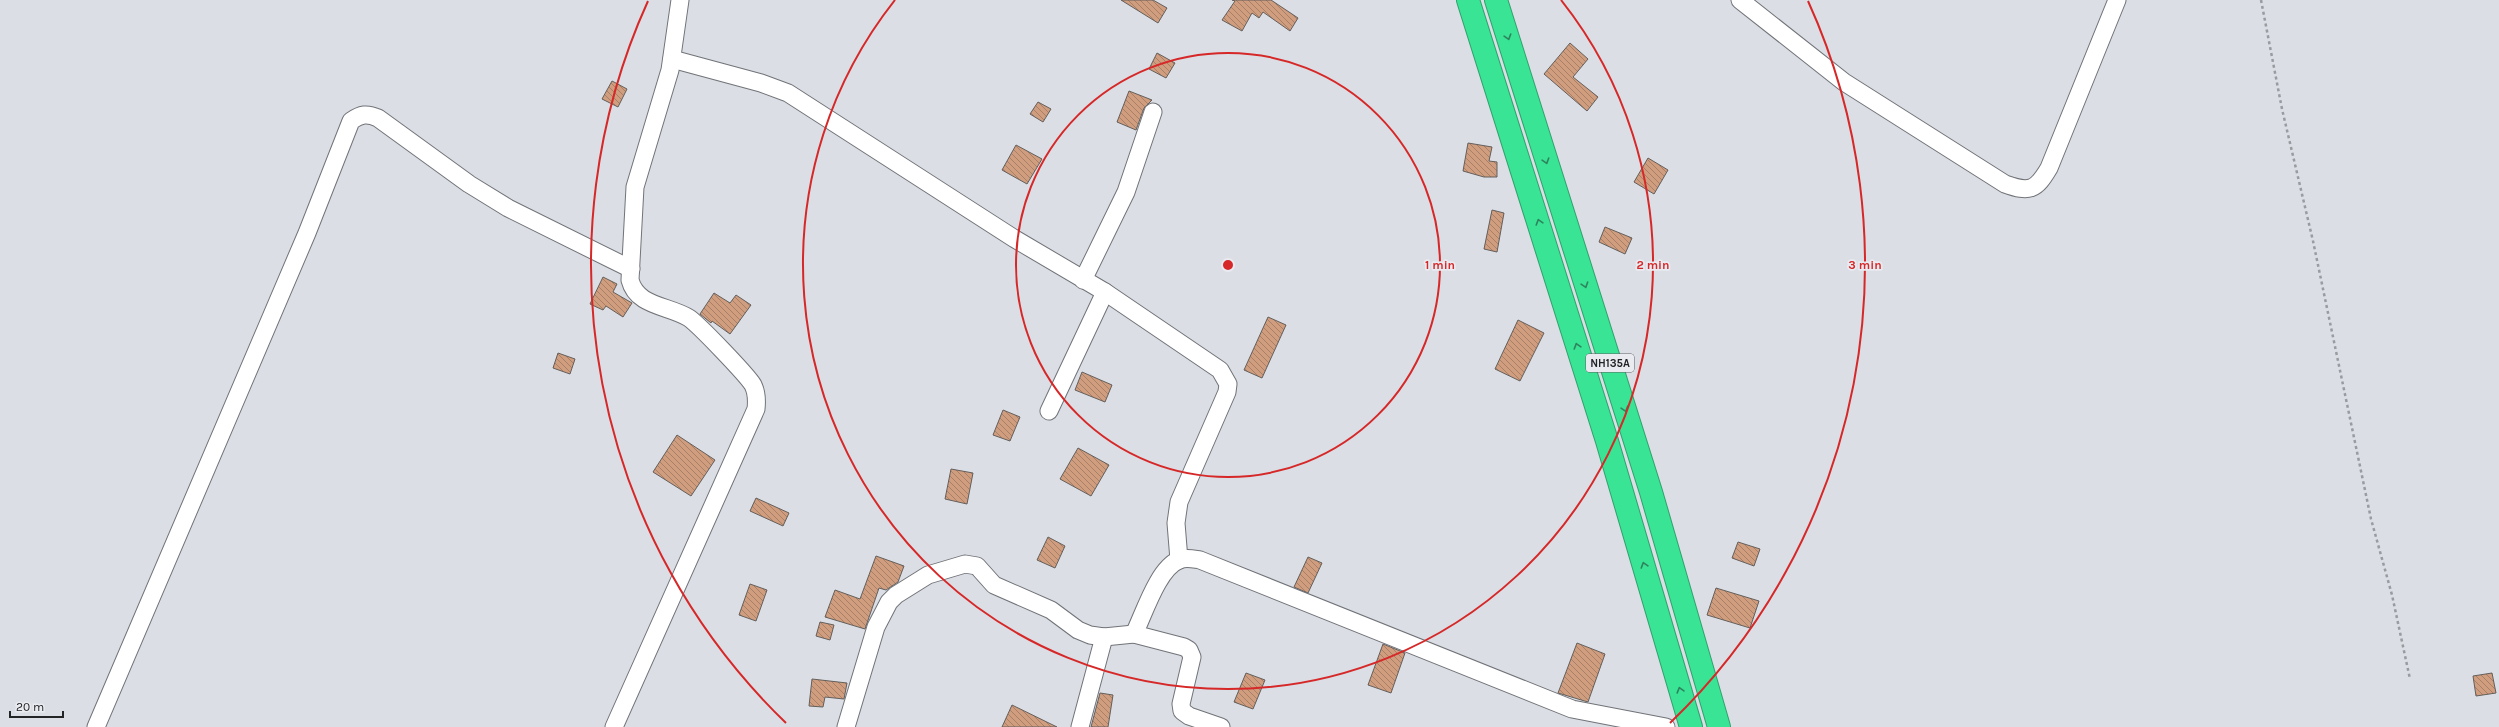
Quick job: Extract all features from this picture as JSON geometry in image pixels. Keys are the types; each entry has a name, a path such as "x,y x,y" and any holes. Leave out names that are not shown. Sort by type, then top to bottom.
{"highway":[{"name":"NH135A","path":"1468,0 1607,442 1690,727"},
{"name":"NH135A","path":"1496,0 1651,492 1719,727"}],"street":[{"path":"614,727 756,409 757,400 752,383 696,324 683,316 644,301 632,288 631,269 635,187 672,59 680,0"},
{"path":"1740,0 1844,82 2005,184 2017,189 2030,189 2040,184 2049,168 2117,0"},
{"path":"672,59 761,83 788,93 1015,239 1105,292 1220,370 1228,384 1224,400 1179,502 1176,523 1179,560"},
{"path":"1084,280 1126,192 1153,112"},
{"path":"96,727 307,233 351,121 358,116 368,114 378,118 469,184 508,208 631,269"},
{"path":"1049,411 1105,292"},
{"path":"1134,634 1167,567 1179,560 1189,558 1200,560 1572,709 1666,727"},
{"path":"846,727 883,612 896,594 928,575 965,564 977,566 994,585 1051,610 1078,630 1090,635 1104,636 1134,634 1149,636 1189,650 1192,657 1182,699 1182,711 1189,716 1222,727"},
{"path":"1080,727 1104,636"}],"path":[{"path":"2261,0 2282,109 2310,227 2372,519 2392,596 2410,679"}],"building":[{"path":"1121,0 1153,0 1167,8 1158,23"},
{"path":"1232,0 1271,0 1298,18 1290,31 1263,12 1259,18 1252,13 1242,31 1222,20 1235,1"},
{"path":"1570,43 1588,59 1573,77 1598,97 1587,111 1544,74"},
{"path":"1157,53 1175,63 1166,78 1149,69"},
{"path":"612,81 627,89 618,107 602,99"},
{"path":"1129,91 1152,100 1144,108 1136,130 1117,122"},
{"path":"1038,102 1051,109 1043,122 1030,114"},
{"path":"1468,143 1492,147 1489,161 1497,162 1497,177 1484,177 1463,171"},
{"path":"1016,145 1042,159 1027,184 1002,170"},
{"path":"1648,158 1668,170 1654,194 1634,182"},
{"path":"1492,210 1504,213 1497,252 1484,249"},
{"path":"1605,227 1632,238 1625,254 1599,242"},
{"path":"603,277 617,284 613,292 632,303 623,317 606,306 603,310 590,304"},
{"path":"714,293 730,303 736,295 751,305 730,334 712,321 711,323 700,314"},
{"path":"1268,317 1286,325 1262,378 1244,370"},
{"path":"1518,320 1544,333 1520,381 1495,369"},
{"path":"558,353 575,359 570,374 553,368"},
{"path":"1082,372 1112,385 1105,402 1075,390"},
{"path":"1003,410 1020,417 1010,441 993,435"},
{"path":"677,435 715,460 691,496 653,472"},
{"path":"1078,448 1109,465 1091,496 1060,479"},
{"path":"951,469 973,473 967,504 945,499"},
{"path":"756,498 789,513 783,526 750,511"},
{"path":"1048,537 1065,546 1055,568 1037,560"},
{"path":"1738,542 1760,549 1754,566 1732,558"},
{"path":"876,556 904,566 898,582 886,590 879,588 865,629 825,617 835,590 860,599"},
{"path":"1308,557 1322,563 1308,593 1294,587"},
{"path":"750,584 767,590 756,621 739,615"},
{"path":"1716,588 1759,601 1750,628 1707,615"},
{"path":"820,622 834,625 830,640 816,636"},
{"path":"1577,643 1605,654 1588,702 1558,693"},
{"path":"1383,644 1405,653 1391,693 1368,685"},
{"path":"1246,673 1265,680 1253,709 1234,702"},
{"path":"2492,673 2496,693 2476,696 2473,676"},
{"path":"812,679 847,683 844,699 825,697 823,707 809,706"},
{"path":"1100,693 1113,695 1108,727 1091,727"},
{"path":"1012,705 1057,727 1002,727"}]}
